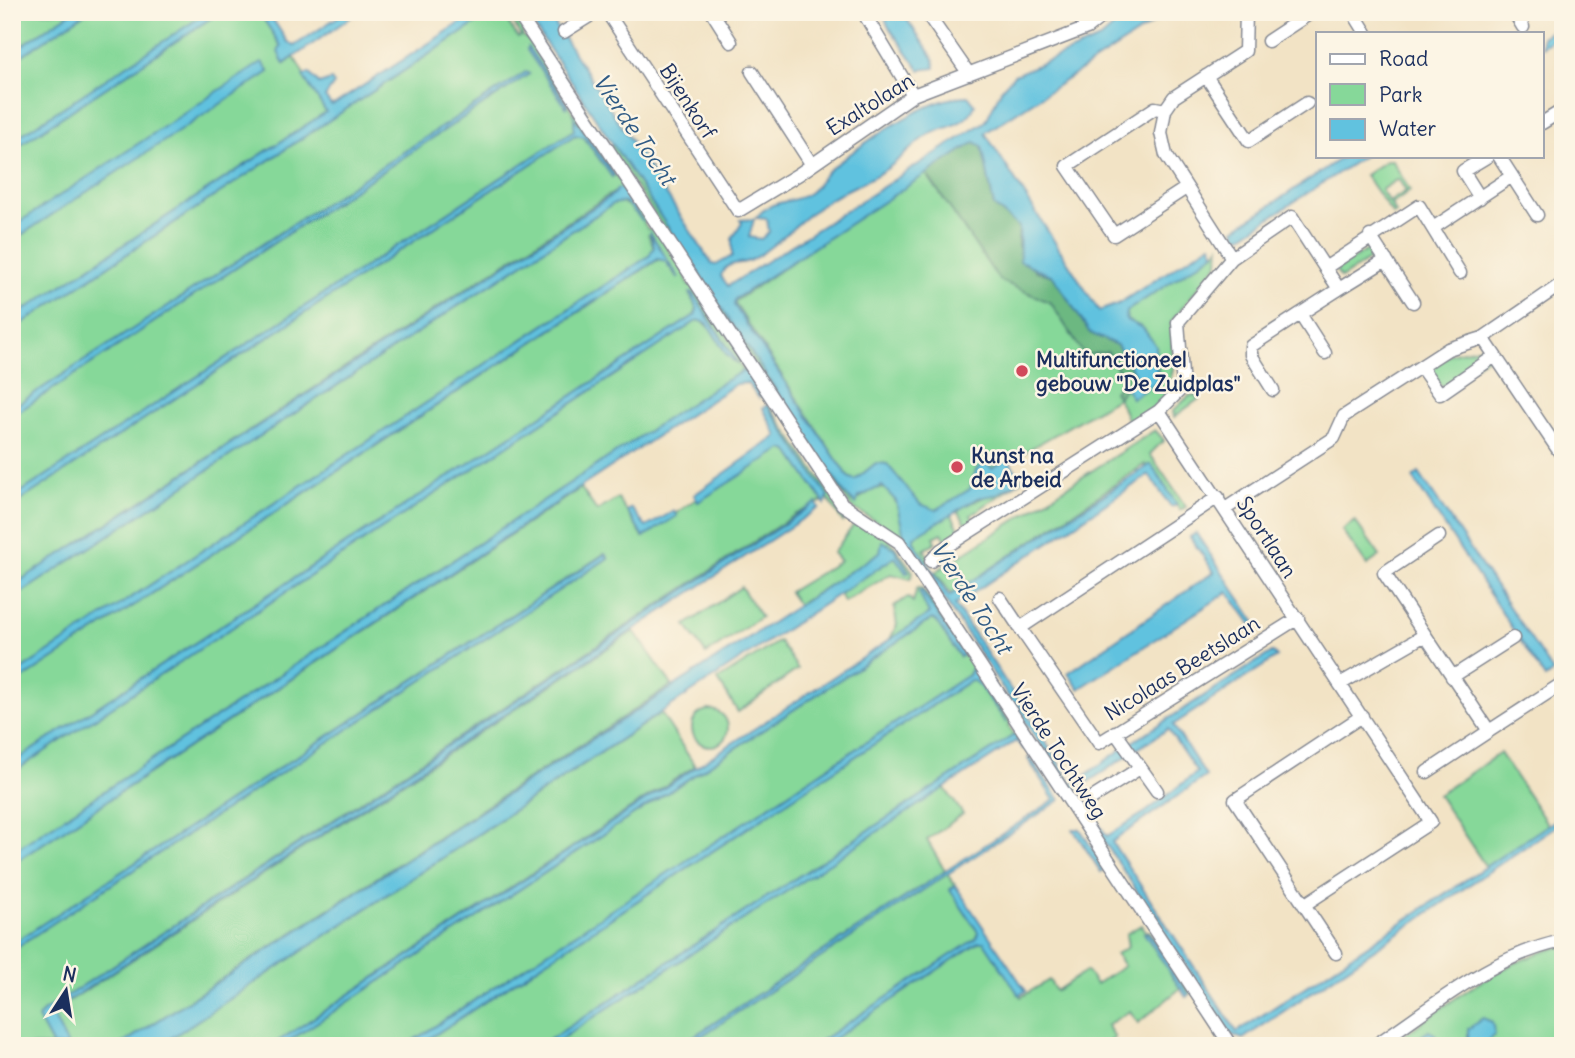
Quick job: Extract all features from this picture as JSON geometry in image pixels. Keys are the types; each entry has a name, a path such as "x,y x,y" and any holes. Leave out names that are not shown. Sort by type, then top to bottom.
{"street":[{"name":"Vierde Tochtweg","path":"517,12 677,250 842,504 899,542 1231,1046"},
{"path":"564,32 596,12"},
{"name":"Bijenkorf","path":"607,12 738,211"},
{"path":"712,12 731,42"},
{"path":"863,12 913,95"},
{"path":"926,12 969,74"},
{"path":"1076,12 1087,28"},
{"name":"Exaltolaan","path":"738,211 812,165 913,95 1087,28 1107,12"},
{"path":"1232,258 1166,155 1161,133 1165,110 1174,97 1245,51 1246,12"},
{"path":"1268,41 1312,12"},
{"path":"1353,12 1365,32"},
{"path":"1514,12 1523,27"},
{"path":"752,72 812,165"},
{"path":"1206,76 1249,141 1307,103"},
{"path":"1165,110 1155,108 1067,166 1114,235 1183,190"},
{"path":"1544,122 1563,110"},
{"path":"1480,198 1463,171 1485,158"},
{"path":"1500,158 1536,215"},
{"path":"1433,228 1512,176"},
{"path":"1325,268 1419,206 1460,273"},
{"path":"931,561 941,550 1159,411 1183,387 1178,323 1232,258 1292,217 1339,289"},
{"path":"1370,236 1413,302"},
{"path":"1273,390 1251,355 1251,346 1386,260"},
{"path":"1225,509 1334,438 1344,416 1448,349 1483,338 1563,283"},
{"path":"1300,314 1325,353"},
{"path":"1483,338 1558,438 1563,457"},
{"path":"1421,367 1440,394 1495,356"},
{"name":"Sportlaan","path":"1159,411 1431,822 1304,905"},
{"path":"1020,628 1217,497"},
{"path":"1439,536 1384,572 1489,732"},
{"name":"Nicolaas Beetslaan","path":"1000,598 1099,743 1298,618"},
{"path":"1340,684 1424,635"},
{"path":"1452,677 1513,638"},
{"path":"1427,772 1559,685"},
{"path":"1336,953 1235,800 1362,716"},
{"path":"1115,732 1157,792"},
{"path":"1089,800 1140,768"},
{"path":"1374,1046 1502,961 1539,946 1563,941"}],"green space":[{"path":"12,12 72,12 12,52"},
{"path":"87,12 209,12 12,141 12,62"},
{"path":"220,12 259,12 281,46 285,64 294,57 326,112 12,318 12,241 269,71 262,63 12,227 12,150"},
{"path":"493,12 501,12 518,37 521,36 507,12 513,12 523,27 523,36 535,46 573,113 577,114 621,183 627,185 647,218 644,223 648,229 654,229 685,274 689,286 692,285 741,356 739,364 742,369 746,369 765,392 762,397 752,377 744,371 718,385 12,852 12,773 698,320 709,326 732,359 738,363 694,294 690,295 697,309 695,315 12,763 12,686 659,259 665,261 677,277 648,234 654,247 649,256 12,676 12,599 613,204 619,201 629,206 617,191 606,197 12,586 12,506 575,135 584,137 612,177 614,175 574,117 574,130 12,498 12,416 529,74 526,72 12,408 12,330"},
{"path":"975,142 982,146 994,206 1019,227 1018,246 1036,271 1053,276 1090,333 1117,345 1138,378 1125,387 1118,398 1114,391 1124,380 1108,352 1084,355 1051,303 999,280 926,173"},
{"path":"613,145 845,494 853,503 875,488 888,489 898,507 911,547 923,565 918,566 903,544 889,530 851,507 609,147"},
{"path":"962,145 1108,352 1124,380 1158,373 1156,346 1143,328 1126,320 1127,311 1215,253 1219,247 1218,263 1171,322 1173,370 1166,395 1153,409 1129,423 1118,398 1011,460 928,520 887,464 876,463 855,480 848,477 734,302"},
{"path":"1387,160 1392,160 1410,191 1391,205 1396,213 1393,215 1365,175","holes":["1398,179 1406,191 1389,202 1381,190"]},
{"path":"1370,248 1376,255 1341,278 1336,270"},
{"path":"1481,347 1489,356 1446,385 1441,386 1428,368 1450,354"},
{"path":"1195,395 1199,399 1174,417 1173,411 1189,396"},
{"path":"767,405 846,516 843,522"},
{"path":"1155,430 1164,440 1150,454 1186,507 1180,510 1145,464 952,595 935,572"},
{"path":"782,448 789,451 823,501 796,514 43,1012 39,1018 53,1046 12,1046 12,950 608,558 604,554 12,944 12,864 581,488 597,511 618,498 643,537 696,499 698,501"},
{"path":"1022,480 971,515 974,522 965,522 957,509"},
{"path":"951,513 960,531 946,540 942,533 934,537 936,542 924,550 930,558 927,562 914,542 914,537"},
{"path":"1355,521 1380,556 1367,565 1342,530"},
{"path":"856,522 888,537 913,572 911,579 891,574 844,602 839,594 895,557 906,573 908,572 888,543 880,552 798,605 789,592 840,561 833,553"},
{"path":"741,587 761,617 706,654 686,625"},
{"path":"917,588 922,588 966,649 966,657 976,666 1011,723 1009,727 1028,746 1025,748 1014,735 540,1046 418,1046 971,680 977,682 1007,723 972,667 968,675 405,1046 281,1046 932,619 960,657 963,655 921,591 929,614 890,639 897,625 894,606 908,597 913,602"},
{"path":"634,631 672,685 119,1046 68,1046 51,1013"},
{"path":"779,641 798,669 738,712 718,680"},
{"path":"710,710 723,715 728,728 723,741 710,746 697,741 692,728 697,715"},
{"path":"661,713 695,766 271,1046 159,1046"},
{"path":"1500,753 1548,825 1486,867 1438,795"},
{"path":"944,787 963,814 927,840 945,871 679,1046 550,1046"},
{"path":"947,874 955,885 950,890 978,932 977,938 813,1046 686,1046"},
{"path":"1141,925 1145,931 1150,931 1191,992 1189,995 1149,933 1182,987 1138,1023 1130,1011 1107,1025 1115,1038 1104,1046 823,1046 979,942 984,941 1021,997 1049,980 1056,991 1086,971 1096,984 1124,966 1116,954 1128,947 1126,934"},
{"path":"1563,946 1563,1039 1556,1046 1389,1046 1493,974 1539,953"}],"water":[{"path":"72,12 87,12 12,62 12,52"},
{"path":"208,12 220,12 12,150 12,141"},
{"path":"259,12 268,12 287,41 294,46 345,12 358,12 284,64 278,52 281,46"},
{"path":"477,12 493,12 12,330 12,318 326,112 303,76 309,73 319,84 331,80 334,84 325,97 331,105 335,104"},
{"path":"525,12 547,12 712,264 716,265 732,256 732,239 742,223 740,220 754,219 749,237 761,239 769,232 767,219 756,218 762,211 809,193 830,169 896,123 951,98 968,96 975,105 965,119 929,135 885,170 824,203 761,254 726,268 721,276 728,286 986,121 1001,90 1014,75 1100,39 1130,12 1170,12 985,133 1099,311 1118,304 1211,244 1215,253 1127,311 1126,320 1143,328 1156,346 1157,382 1132,398 1125,387 1137,378 1117,345 1090,333 1053,276 1020,261 1019,227 994,206 982,146 975,142 735,299 734,305 848,477 855,480 876,463 887,464 920,504 936,510 970,489 976,470 985,462 992,468 1008,459 1022,480 995,495 978,498 914,537 914,542 949,596 1151,464 1177,505 1171,507 1149,475 955,605 1073,784 1126,746 1272,652 1277,657 1173,725 1206,776 1112,842 1237,1032 1563,815 1563,821 1243,1039 1232,1035 905,540 896,501 882,486 859,497 856,504 845,494","holes":["1168,729 1197,772 1147,811 1107,836 1076,790"]},
{"path":"883,12 902,12 934,59 935,68 920,70 888,26"},
{"path":"1563,23 1563,33 1544,46 1544,36"},
{"path":"528,47 567,104 566,107 527,50"},
{"path":"262,62 269,72 12,241 12,227"},
{"path":"526,72 529,74 12,416 12,408"},
{"path":"574,117 614,175 612,177 584,137 575,135 12,506 12,498 574,130"},
{"path":"1341,158 1361,158 1242,236 1237,235 1235,229"},
{"path":"618,188 623,189 643,221 625,202 613,204 12,599 12,586 614,194"},
{"path":"650,232 679,278 665,261 658,259 12,686 12,676 649,256 654,247"},
{"path":"690,293 693,293 738,364 727,355 707,323 698,320 12,773 12,763 695,315 697,309"},
{"path":"743,371 752,377 760,392 759,398 747,383 736,384 12,864 12,852"},
{"path":"767,405 828,496 825,504 789,451 782,449 698,502 694,495 777,436 763,408"},
{"path":"1419,473 1553,672 1545,678 1413,478"},
{"path":"816,503 819,508 51,1012 68,1046 53,1046 38,1018 43,1012"},
{"path":"631,508 646,527 674,511 677,516 644,537 627,511"},
{"path":"1196,533 1256,623 1252,625 1228,592 1079,689 1068,673 1214,572 1190,537"},
{"path":"882,541 894,548 909,572 906,573 895,557 159,1046 119,1046 880,552"},
{"path":"605,554 608,558 12,950 12,944"},
{"path":"921,590 964,655 960,657 932,619 281,1046 271,1046 929,614 919,592"},
{"path":"972,667 1007,723 977,683 971,680 418,1046 405,1046 968,675"},
{"path":"1014,735 1025,748 1016,741 550,1046 540,1046"},
{"path":"1030,757 1060,800 686,1046 679,1046 1054,800 1028,759"},
{"path":"1073,829 1080,829 1105,869 1101,872"},
{"path":"955,885 1026,991 1019,995 984,942 979,942 823,1046 813,1046 977,938 978,932 950,890"},
{"path":"1144,933 1148,933 1189,995 1186,997"},
{"path":"1483,1018 1492,1022 1495,1035 1484,1044 1468,1042 1468,1029"},
{"path":"1429,1031 1436,1035 1440,1046 1406,1046"}],"place":[{"name":"Multifunctioneel gebouw \"De Zuidplas\"","path":"1022,371"},
{"name":"Kunst na de Arbeid","path":"957,467"}],"water label":[{"name":"Vierde Tocht","path":"635,129"},
{"name":"Vierde Tocht","path":"972,597"}]}
